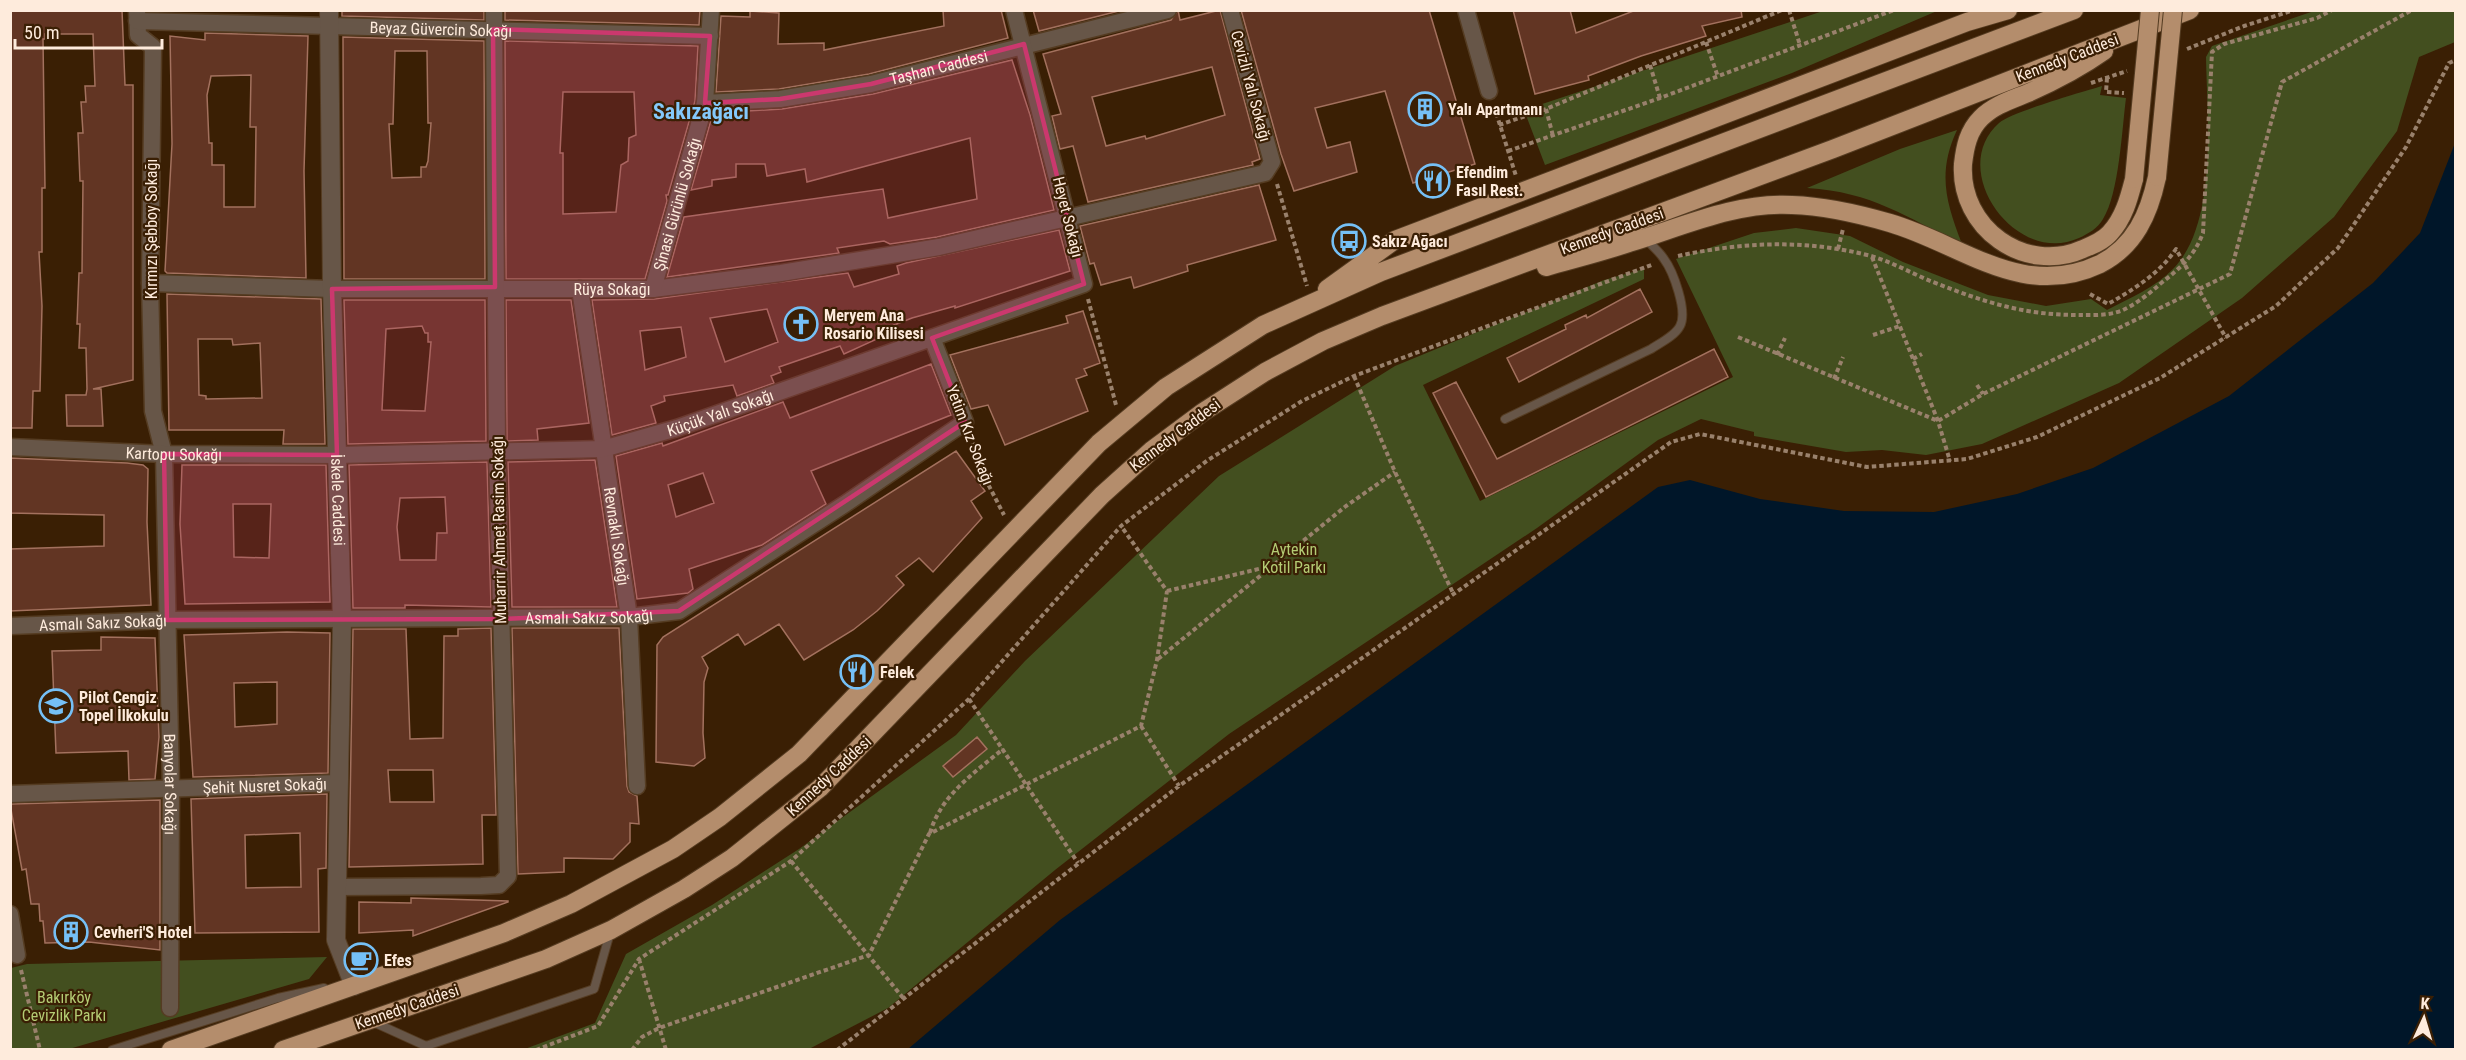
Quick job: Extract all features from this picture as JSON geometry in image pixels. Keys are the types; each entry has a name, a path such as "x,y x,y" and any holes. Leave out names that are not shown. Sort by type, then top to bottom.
{"highway":[{"path":"1967,22 1987,10"},
{"path":"1312,301 1347,272 1395,240 1967,22 2008,10"},
{"path":"171,1050 504,933 571,904 673,849 720,818 813,740 1069,473 1121,424 1166,387 1263,324 1381,272 2074,10"},
{"path":"2123,37 2078,69 1994,107 1979,120 1965,147 1963,173 1968,200 1985,228 2009,248 2039,257 2071,255 2099,243 2121,218 2134,179 2150,10"},
{"path":"1485,278 1533,270 1645,238 1717,214 1743,208 1791,204 1891,223 1996,267 2025,275 2054,278 2078,274 2111,258 2131,241 2143,223 2152,200 2157,177 2173,10"},
{"name":"Kennedy Caddesi","path":"283,1050 546,959 611,930 684,890 732,858 820,788 1102,495 1152,450 1186,424 1265,372 1323,341 1485,278 1833,149 2190,10"}],"street":[{"name":"Muharrir Ahmet Rasim Sokağı","path":"337,887 499,885 508,876 497,451 494,10"},
{"name":"Şinasi Gürünlü Sokağı","path":"653,289 705,103 711,10"},
{"name":"Heyet Sokağı","path":"1014,10 1084,284"},
{"name":"Taşhan Caddesi","path":"705,103 780,99 871,84 1024,44 1168,10"},
{"name":"Cevizli Yalı Sokağı","path":"1230,10 1272,162"},
{"path":"1466,10 1489,90"},
{"name":"Beyaz Güvercin Sokağı","path":"137,16 328,17 493,29 710,36"},
{"name":"Kırmızı Şebboy Sokağı","path":"137,16 138,35 153,47 150,284 153,411 164,454"},
{"name":"İskele Caddesi","path":"328,17 342,619 336,940 354,986"},
{"name":"Rüya Sokağı","path":"150,284 333,290 495,287 653,289 781,273 939,247 1264,173 1272,162"},
{"name":"Küçük Yalı Sokağı","path":"338,455 603,449 677,428 1084,284"},
{"name":"Revnaklı Sokağı","path":"580,289 629,617 637,786"},
{"name":"Yetim Kız Sokağı","path":"932,338 965,422"},
{"name":"Asmalı Sakız Sokağı","path":"10,626 167,620 629,617 679,611 845,504 965,422"},
{"name":"Kartopu Sokağı","path":"10,447 164,454 338,455"},
{"name":"Banyolar Sokağı","path":"164,454 171,789 170,1008"},
{"name":"Şehit Nusret Sokağı","path":"10,794 338,783"},
{"path":"10,914 14,956"}],"lane":[{"path":"1505,419 1651,349 1673,334 1680,326 1683,316 1677,288 1665,260 1645,238"},
{"path":"368,1020 426,1046 594,989 611,930"},
{"path":"112,1050 278,998 323,988 354,986"}],"path":[{"path":"1499,125 1546,109 1782,10"},
{"path":"1789,10 1800,45"},
{"path":"1508,152 1718,77 1894,10"},
{"path":"2181,51 2244,26 2294,10"},
{"path":"536,1050 598,1026 639,959 791,861 969,699 1121,526 1208,460 1302,401 1354,375 1665,260 1713,248 1779,242 1872,256 1998,305 2042,315 2098,315 2122,310 2147,296 2186,263 2194,254 2203,233 2212,52 2224,44 2317,18 2332,10"},
{"path":"1938,421 1983,394 2230,274 2282,82 2412,10"},
{"path":"1706,42 1718,77"},
{"path":"837,1050 1179,786 1671,442 1700,434 1867,467 1967,459 2037,437 2160,378 2226,338 2276,306 2338,248 2406,147 2449,63 2456,60"},
{"path":"1650,65 1660,98"},
{"path":"2128,70 2106,78 2106,92 2130,93"},
{"path":"1489,90 1521,191"},
{"path":"1546,109 1553,136"},
{"path":"1281,202 1312,301"},
{"path":"2090,294 2108,304 2133,290 2170,259 2176,249 2201,288 2226,338"},
{"path":"1872,256 1938,421 1950,460"},
{"path":"1084,284 1121,424"},
{"path":"1873,335 1900,326"},
{"path":"1738,337 1938,421"},
{"path":"1777,355 1785,338"},
{"path":"1913,359 1922,354"},
{"path":"1834,379 1843,357"},
{"path":"1354,375 1395,472 1455,595"},
{"path":"1977,385 1983,394"},
{"name":"Yetim Kız Sokağı","path":"965,422 988,484 1013,531"},
{"path":"1157,660 1346,506 1395,472"},
{"path":"1121,526 1167,591 1157,660 1142,726 1179,786"},
{"path":"1167,591 1274,565"},
{"path":"969,699 1078,863"},
{"path":"929,834 1142,726"},
{"path":"632,1050 642,1037 659,1028 869,955 929,834 934,818 944,802 962,783 1003,749"},
{"path":"791,861 904,999"},
{"path":"14,956 40,1050"},
{"path":"639,959 666,1050"}],"highlighted area":[{"path":"493,29 710,36 705,103 780,99 871,84 1024,44 1084,284 932,338 965,422 679,611 500,619 167,620 164,454 337,455 332,289 495,287"}],"green space":[{"path":"1826,10 1937,11 1792,73 1545,165 1524,110"},
{"name":"Aytekin Kotil Parkı","path":"2314,11 2455,11 2455,42 2419,57 2397,131 2334,217 2242,298 2119,383 1982,444 1926,455 1882,450 1846,452 1754,436 1754,432 1701,419 1658,440 1537,528 1229,734 1055,870 888,1008 809,1049 522,1050 595,1023 626,954 712,905 799,849 956,735 1025,661 1219,476 1395,366 1604,280 1644,269 1644,279 1423,385 1480,501 1733,377 1676,259 1754,233 1796,228 1850,236 1903,262 1988,295 2046,306 2091,299 2107,310 2142,292 2174,268 2188,248 2198,224 2207,168 2206,57 2212,46"},
{"path":"2102,86 2100,95 2126,98 2113,194 2103,219 2089,233 2079,238 2055,243 2032,239 2012,227 1996,209 1984,188 1980,165 1985,143 1999,123 2006,118"},
{"path":"1957,130 1947,160 1946,187 1948,201 1962,244 1870,200 1830,190 1807,188 1900,149"},
{"name":"Bakırköy Cevizlik Parkı","path":"327,957 309,979 69,1049 11,1050 11,968 27,964"}],"water":[{"path":"2455,143 2455,1049 908,1049 1060,920 1658,487 1690,480 1760,499 1844,511 1934,512 2017,494 2093,468 2229,396 2373,283 2420,233"}],"building":[{"path":"10,10 122,10 125,85 133,85 133,380 93,389 101,389 103,426 67,426 66,395 86,395 87,389 86,348 79,348 80,324 77,324 79,273 82,273 83,181 80,181 78,133 83,133 81,102 86,102 85,86 95,86 93,34 45,34 45,39 43,39 45,188 42,188 42,252 39,252 42,306 40,391 33,391 32,428 10,428"},
{"path":"342,10 484,10 484,20 342,16"},
{"path":"505,10 700,10 699,25 505,20"},
{"path":"943,10 1001,10 1008,38 869,74 779,89 716,92 721,16 750,17 750,11 779,13 778,44 824,43 824,50 944,26"},
{"path":"1033,10 1123,10 1039,31"},
{"path":"1178,10 1180,20 1220,10 1260,159 1252,162 1253,165 1088,202 1073,146 1060,149 1052,116 1061,114 1043,54 1171,20","holes":["1212,67 1225,115 1146,139 1145,136 1106,146 1092,97"]},
{"path":"1241,10 1429,10 1475,164 1413,183 1385,91 1315,108 1327,148 1350,142 1357,172 1294,191 1281,154"},
{"path":"1513,10 1570,10 1576,33 1636,10 1741,10 1742,17 1702,26 1706,36 1641,56 1588,76 1589,80 1535,94"},
{"path":"205,33 308,36 304,171 306,278 167,273 165,271 172,144 170,36 205,40","holes":["251,75 250,127 256,127 255,207 224,207 224,165 212,165 212,143 209,143 207,95 211,76"]},
{"path":"343,37 484,41 485,279 344,279","holes":["395,51 427,51 428,123 431,123 428,161 426,167 421,167 421,177 392,178 389,124 393,124"]},
{"path":"505,41 698,46 695,101 668,195 666,195 667,201 645,279 506,279","holes":["563,92 634,92 636,135 629,138 628,161 621,165 616,212 563,214 563,153 560,153"]},
{"path":"1012,60 1030,115 1054,210 937,237 890,244 884,241 837,248 839,253 667,277 684,217 883,189 888,218 977,199 970,138 807,182 805,169 767,176 765,164 736,164 736,177 712,180 712,186 691,190 713,113 782,109 873,94"},
{"path":"1259,185 1276,240 1187,265 1188,271 1134,288 1131,277 1101,285 1094,263 1090,264 1080,226"},
{"path":"1059,230 1070,271 955,308 955,306 912,318 874,333 877,339 844,354 840,346 779,367 781,372 771,376 774,383 737,396 733,385 664,396 665,401 651,406 656,423 612,435 592,300 654,299 848,273 854,287 899,274 897,266","holes":["767,309 778,342 725,362 710,318","681,327 686,357 645,370 640,331"]},
{"path":"1640,289 1652,312 1519,382 1507,358 1566,329 1565,325 1586,315 1587,318"},
{"path":"167,294 321,299 325,444 283,444 284,430 169,430","holes":["198,339 232,339 233,345 260,343 262,398 206,399 206,396 199,395"]},
{"path":"344,300 485,300 486,441 348,444","holes":["422,326 425,333 428,333 428,342 431,342 425,411 382,410 386,329"]},
{"path":"506,300 571,300 589,423 537,429 538,440 507,441"},
{"path":"1083,311 1100,363 1084,369 1087,375 1076,379 1088,411 1005,445 988,405 971,409 950,355 1068,323 1066,316"},
{"path":"1714,349 1728,377 1486,497 1433,393 1456,382 1497,459"},
{"path":"931,364 951,415 811,471 826,504 762,545 689,569 693,589 688,593 637,599 616,456 662,443 663,446 783,402 790,418","holes":["703,473 714,503 676,517 668,485"]},
{"path":"956,451 985,491 971,501 982,518 933,572 919,558 896,576 904,585 877,611 853,630 804,660 779,624 745,645 738,634 702,657 708,668 704,682 705,758 694,766 656,762 657,645 663,637"},
{"path":"10,458 127,463 143,465 148,469 147,522 151,605 10,611 10,549 104,546 104,515 10,513"},
{"path":"595,460 617,607 512,607 508,462"},
{"path":"487,462 491,607 405,605 405,608 353,608 349,465","holes":["445,497 447,533 437,533 436,560 400,560 397,527 400,498"]},
{"path":"182,465 326,465 330,602 185,604 180,524","holes":["233,504 271,504 269,558 234,557"]},
{"path":"491,628 496,815 482,815 483,864 349,867 353,629 406,629 410,739 443,738 444,636 458,636 458,629","holes":["388,770 433,770 434,802 390,802"]},
{"path":"512,628 619,628 627,786 629,792 637,796 639,824 630,823 630,842 613,859 564,858 564,872 518,874"},
{"path":"330,633 328,773 193,777 184,635","holes":["277,682 277,724 235,727 234,683"]},
{"path":"101,637 155,638 159,737 155,779 129,780 128,751 56,753 52,651 101,650"},
{"path":"977,737 987,749 953,777 943,766"},
{"path":"327,794 326,868 318,869 319,932 195,933 191,799","holes":["300,833 301,887 246,888 245,835"]},
{"path":"160,800 160,950 89,942 45,943 39,904 31,904 26,869 22,870 10,804"},
{"path":"411,898 508,902 413,936 413,930 359,933 359,902 411,903"}],"place":[{"name":"Yalı Apartmanı","path":"1425,109"},
{"name":"Efendim Fasıl Rest.","path":"1433,181"},
{"name":"Sakız Ağacı","path":"1349,241"},
{"name":"Meryem Ana Rosario Kilisesi","path":"801,324"},
{"name":"Felek","path":"857,672"},
{"name":"Pilot Cengiz Topel İlkokulu","path":"56,706"},
{"name":"Cevheri'S Hotel","path":"71,932"},
{"name":"Efes","path":"361,960"}],"district":[{"name":"Sakızağacı","path":"701,111"}]}
